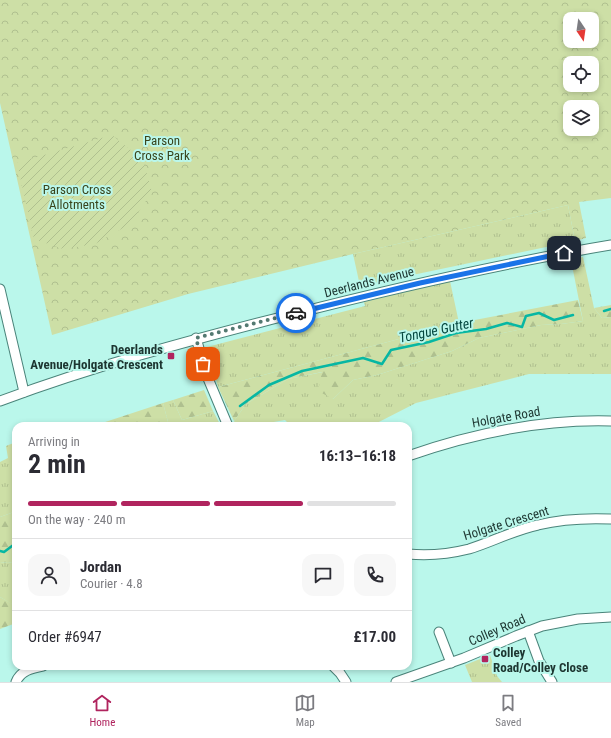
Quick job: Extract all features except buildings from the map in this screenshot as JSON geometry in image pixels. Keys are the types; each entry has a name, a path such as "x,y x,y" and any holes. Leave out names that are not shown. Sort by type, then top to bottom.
{"street":[{"name":"Deerlands Avenue","path":"0,401 24,392 196,338 420,283 611,245"},
{"path":"0,289 3,316 24,392"},
{"path":"196,338 207,376 226,422"},
{"name":"Holgate Road","path":"412,455 453,441 521,426 581,420 611,421"},
{"name":"Holgate Crescent","path":"412,554 429,555 468,549 520,530 551,522 577,519 611,519"},
{"name":"Colley Road","path":"396,682 451,663 528,631 550,624 578,619 611,617"},
{"path":"528,631 540,661 552,682"},
{"path":"439,632 451,663"},
{"path":"16,682 21,675 29,670"},
{"path":"337,670 346,682"}],"green space":[{"name":"Parson Cross Park","path":"0,0 611,0 611,198 579,202 586,238 575,241 568,205 353,254 188,294 52,335 0,103"},
{"name":"Parson Cross Allotments","path":"112,135 143,160 152,192 130,224 95,244 63,249 34,239 17,163"},
{"path":"568,205 575,241 360,286 353,254"},
{"path":"583,257 594,308 602,318 611,317 611,374 529,374 416,403 379,422 287,422 285,420 274,422 234,422 246,404 288,379 323,372 333,399 353,380 377,375 452,351 479,338 541,325 583,321 571,260"},
{"path":"450,281 459,323 218,387 207,347 365,306 364,302"},
{"path":"578,300 583,321 541,325 479,338 452,351 377,375 353,380 333,399 318,391 322,372 288,379 246,404 234,421 218,387 459,323"},
{"path":"611,305 611,317 602,318 594,308"},
{"path":"204,390 213,411 182,420 173,400"},
{"path":"173,400 182,420 213,411 219,422 168,422 163,403"},
{"path":"163,403 168,422 105,422"},
{"path":"12,444 12,513 0,517 0,462 8,458 6,446"},
{"path":"12,513 12,563 0,563 0,517"},
{"path":"0,563 12,563 12,604 0,597"},
{"path":"0,597 12,604 12,624 0,629"},
{"path":"490,655 497,676 502,682 472,682 465,665"}],"waterway":[{"name":"Tongue Gutter","path":"604,311 611,309"},
{"name":"Tongue Gutter","path":"240,406 269,385 302,371 363,358 382,364 391,350 429,342 456,333 486,329 507,323 522,327 526,316 539,313 554,320 573,315"},
{"path":"0,551 4,552 12,546"}],"way so far":[{"path":"203,364 196,338 296,313"}],"place":[{"name":"Deerlands Avenue/Holgate Crescent","path":"171,356"},
{"name":"Colley Road/Colley Close","path":"485,659"}],"route":[{"path":"296,313 420,283 564,253"}]}
